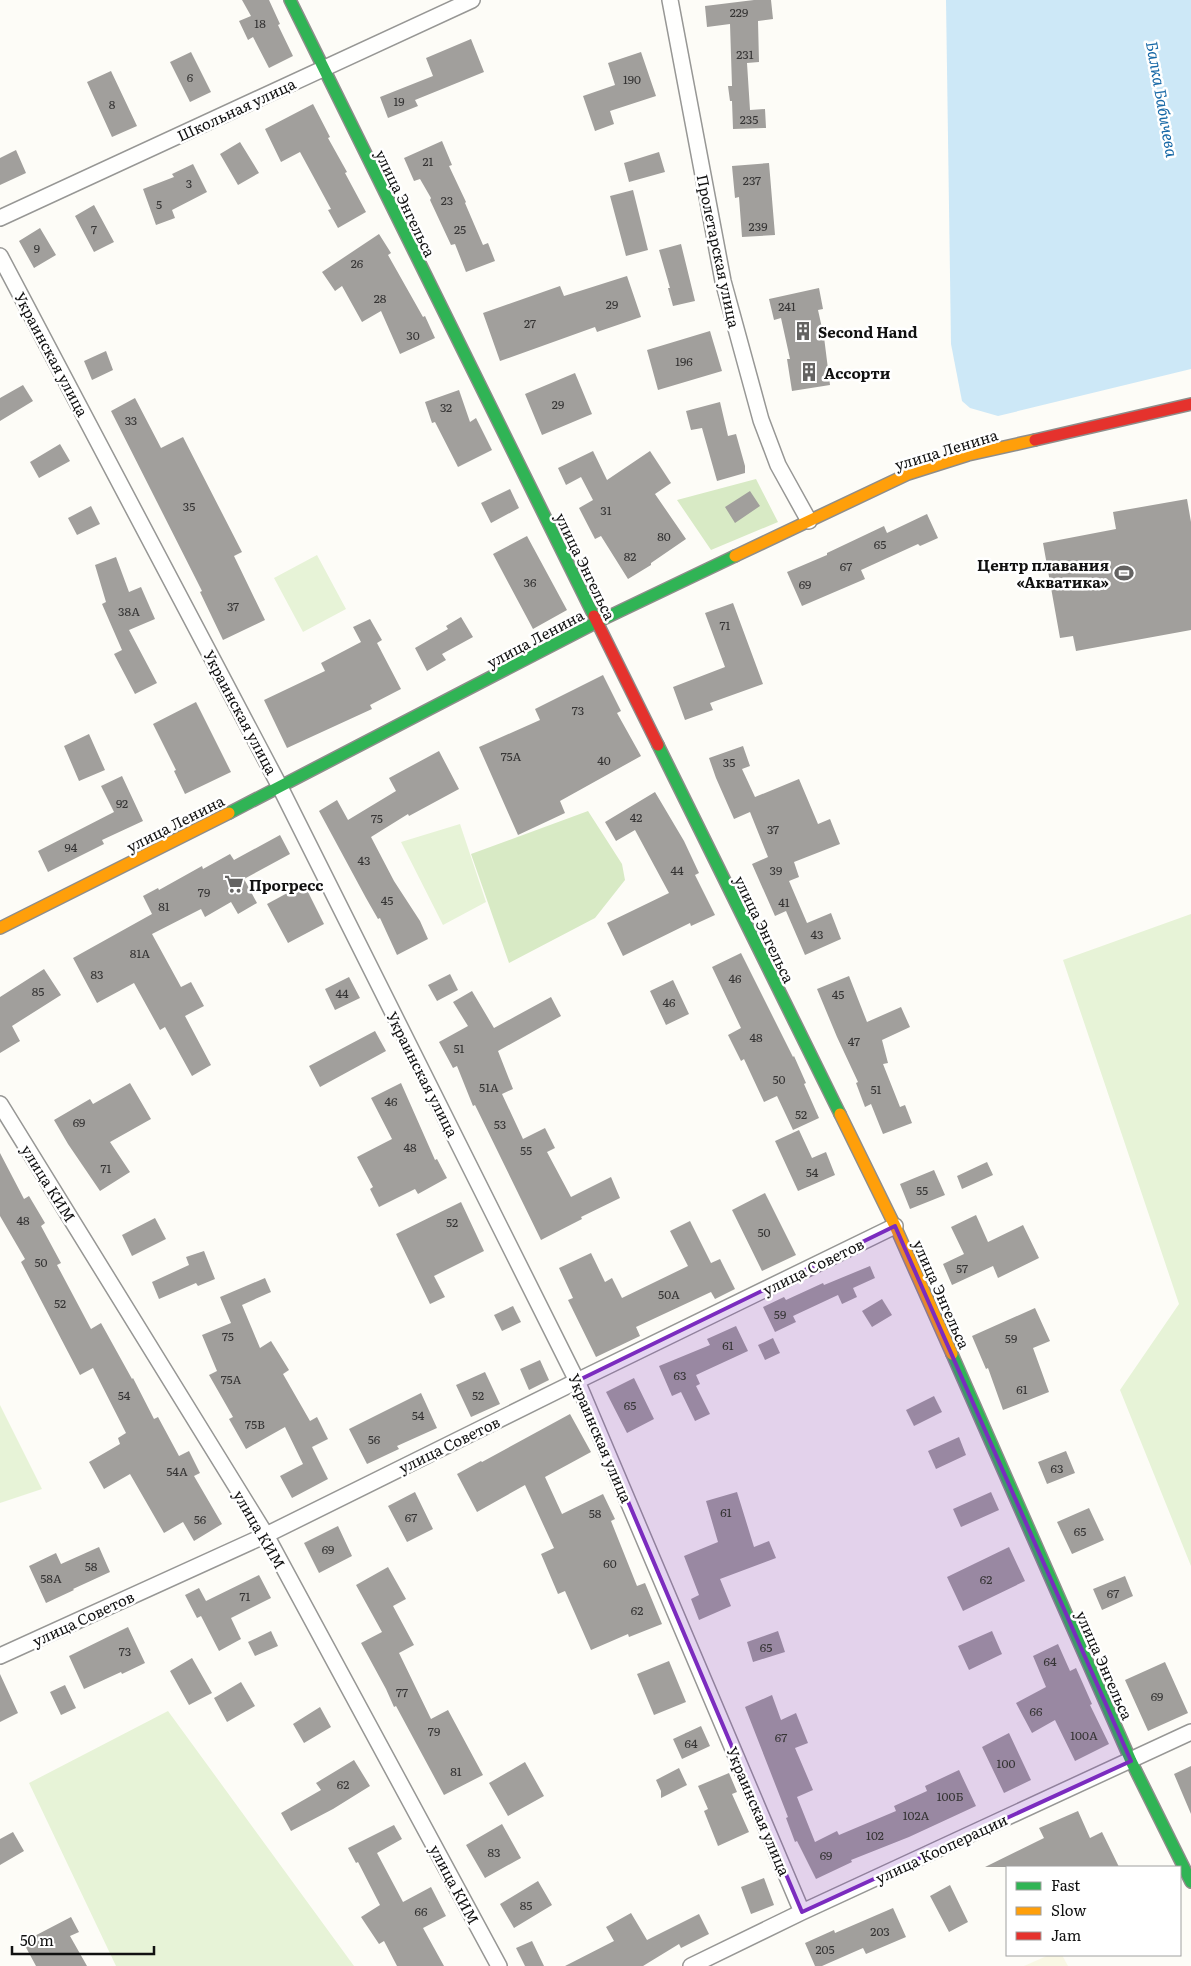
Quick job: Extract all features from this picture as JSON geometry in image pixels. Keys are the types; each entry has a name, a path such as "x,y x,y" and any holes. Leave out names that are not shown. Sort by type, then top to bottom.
{"street":[{"name":"улица Энгельса","path":"290,0 896,1226 1131,1761 1191,1882"},
{"name":"Школьная улица","path":"0,218 472,0"},
{"name":"Пролетарская улица","path":"670,0 723,281 761,420 778,465 809,521"},
{"name":"Украинская улица","path":"0,256 280,788 577,1380 802,1912"},
{"name":"улица Ленина","path":"0,928 280,788 597,622 908,474 960,458 1191,404"},
{"name":"улица КИМ","path":"0,1104 266,1535 499,1966"},
{"name":"улица Советов","path":"0,1656 266,1535 577,1380 896,1226"},
{"name":"улица Кооперации","path":"691,1966 802,1912 1191,1732"}],"highlighted area":[{"path":"895,1226 1131,1761 802,1912 577,1381"}],"shaded area":[{"path":"1047,1956 1063,1956 1068,1966 1024,1966"}],"green space":[{"path":"756,479 778,522 711,550 677,500"},
{"path":"317,555 346,609 303,632 274,578"},
{"path":"588,811 622,864 625,880 595,918 509,963 471,854"},
{"path":"460,824 486,902 443,925 401,842"},
{"path":"1191,914 1191,1566 1120,1390 1179,1304 1063,960"},
{"path":"0,1405 42,1489 0,1503"},
{"path":"168,1711 354,1966 116,1966 29,1783"}],"water":[{"name":"Балка Бабичева","path":"946,0 1191,0 1191,369 998,416 970,408 962,401 951,344"}],"building":[{"path":"242,0 269,0 280,24 278,25 293,56 269,68 253,37 248,40 239,21 251,16"},
{"path":"754,0 771,0 773,19 758,21 759,62 747,63 750,110 765,109 766,128 733,129 732,101 730,101 728,86 732,86 730,24 707,27 705,6"},
{"path":"471,39 484,72 415,100 418,106 388,118 380,97 433,76 426,58"},
{"path":"191,52 211,92 190,102 170,62"},
{"path":"641,52 656,96 610,111 614,124 595,131 583,96 615,85 608,63"},
{"path":"111,71 137,126 112,137 87,82"},
{"path":"313,104 330,137 328,138 347,172 345,173 366,212 338,228 328,210 331,209 300,152 281,162 265,129"},
{"path":"442,141 452,165 449,166 483,245 488,243 495,261 466,272 455,244 451,245 430,200 431,198 420,179 414,181 404,158"},
{"path":"240,142 259,173 238,185 220,154"},
{"path":"16,150 26,173 0,185 0,158"},
{"path":"659,152 665,172 629,182 624,163"},
{"path":"769,163 775,235 742,237 739,197 735,198 732,166"},
{"path":"193,164 207,192 172,210 175,218 156,225 143,189 174,177 172,174"},
{"path":"633,190 648,250 626,256 610,196"},
{"path":"94,205 114,242 94,252 75,216"},
{"path":"40,228 56,255 34,268 19,241"},
{"path":"379,234 391,253 388,255 423,317 425,316 435,338 400,354 381,311 362,322 342,286 335,291 322,272"},
{"path":"681,244 695,301 673,306 659,250"},
{"path":"627,276 641,317 597,332 595,327 500,361 483,313 560,286 564,296"},
{"path":"819,288 823,309 818,310 824,337 830,385 792,391 787,359 790,359 781,318 774,320 769,299"},
{"path":"710,331 722,371 658,390 647,350"},
{"path":"106,351 113,370 92,380 84,361"},
{"path":"575,373 592,414 542,435 525,394"},
{"path":"23,385 33,401 0,421 0,398"},
{"path":"459,390 470,422 476,418 492,450 458,467 435,422 432,423 425,402"},
{"path":"135,398 161,448 183,437 242,552 234,556 265,620 223,640 200,592 202,591 111,411"},
{"path":"720,402 728,436 736,434 745,466 745,473 717,481 702,428 691,430 686,411"},
{"path":"60,444 70,461 39,478 30,462"},
{"path":"593,451 607,480 650,451 671,483 655,494 686,539 651,563 651,565 628,579 601,536 595,539 579,508 593,500 581,477 566,485 558,468"},
{"path":"510,489 519,508 491,523 481,503"},
{"path":"750,491 760,506 735,523 725,507"},
{"path":"1187,499 1191,522 1191,630 1076,651 1073,636 1060,638 1043,543 1116,529 1113,512"},
{"path":"91,506 100,524 77,535 68,518"},
{"path":"927,514 938,538 920,546 918,544 861,570 865,579 802,606 787,572 827,555 827,553 884,526 887,533"},
{"path":"527,536 567,610 533,629 493,554"},
{"path":"116,557 129,592 141,587 155,619 129,630 157,683 135,694 114,654 122,650 102,604 106,602 95,565"},
{"path":"733,603 763,684 710,703 713,710 685,720 673,687 725,667 705,613"},
{"path":"461,617 473,637 442,654 446,660 427,671 415,648 448,629 446,626"},
{"path":"370,619 382,640 377,643 401,689 370,705 372,709 287,748 264,700 325,671 321,663 361,642 353,627"},
{"path":"603,675 621,711 617,713 641,756 560,801 565,813 518,835 479,747 540,720 535,709"},
{"path":"196,702 231,772 185,794 174,771 176,770 153,724"},
{"path":"89,734 105,770 79,781 64,746"},
{"path":"743,746 750,766 742,769 755,797 799,779 818,824 830,819 840,844 794,862 799,877 789,881 807,923 831,913 841,939 805,955 786,911 775,916 752,864 768,857 750,812 734,819 709,758"},
{"path":"439,751 459,789 409,816 408,814 371,837 394,881 420,921 428,939 397,955 380,918 378,919 366,898 319,811 337,800 348,820 396,791 389,778"},
{"path":"122,776 143,821 102,840 104,844 48,872 38,851 114,812 101,786"},
{"path":"655,792 684,841 699,873 695,875 715,915 691,926 690,923 623,956 607,923 669,893 635,830 616,841 605,822"},
{"path":"280,835 290,854 244,879 257,903 238,914 231,902 205,917 201,909 152,934 181,987 191,982 204,1006 185,1016 211,1065 192,1076 165,1027 160,1030 134,983 97,1003 73,958 152,914 143,896 158,888 159,890 202,866 203,869 230,854 234,860"},
{"path":"304,884 324,924 288,943 267,904"},
{"path":"741,953 794,1056 819,1118 793,1130 777,1096 764,1102 744,1059 741,1061 728,1035 741,1028 712,967"},
{"path":"44,969 61,995 12,1026 20,1041 0,1053 0,997"},
{"path":"450,974 458,990 437,1001 428,985"},
{"path":"849,976 867,1022 901,1007 910,1027 882,1040 888,1063 883,1064 900,1107 905,1105 912,1123 883,1134 871,1104 865,1107 856,1083 858,1082 817,989"},
{"path":"349,977 360,998 335,1010 325,989"},
{"path":"673,980 689,1014 666,1025 650,991"},
{"path":"472,991 494,1028 551,997 561,1016 498,1051 513,1089 502,1094 523,1139 545,1128 555,1148 547,1152 571,1197 611,1177 620,1198 581,1217 582,1219 541,1240 475,1105 473,1106 457,1066 453,1068 439,1042 468,1026 453,1002"},
{"path":"375,1031 386,1051 320,1087 309,1066"},
{"path":"130,1083 151,1119 110,1142 130,1172 100,1191 54,1120 90,1099 93,1104"},
{"path":"401,1083 435,1160 437,1159 447,1178 418,1194 415,1189 379,1207 370,1189 373,1187 357,1157 392,1139 371,1098"},
{"path":"799,1130 812,1158 826,1152 835,1175 798,1191 775,1141"},
{"path":"0,1153 24,1199 29,1196 45,1223 41,1226 61,1263 57,1265 91,1329 101,1323 154,1419 158,1417 179,1456 189,1451 200,1473 194,1476 222,1524 194,1541 183,1522 164,1533 130,1474 104,1489 89,1462 120,1444 118,1438 126,1433 93,1368 80,1375 21,1262 25,1259 0,1216"},
{"path":"987,1162 993,1175 962,1189 957,1176"},
{"path":"934,1170 945,1195 910,1209 900,1184"},
{"path":"765,1193 796,1255 762,1271 732,1210"},
{"path":"461,1202 484,1251 434,1276 445,1297 430,1304 396,1234"},
{"path":"976,1215 988,1242 1023,1225 1039,1258 998,1278 993,1266 952,1285 943,1264 964,1254 951,1227"},
{"path":"155,1218 166,1239 132,1256 122,1235"},
{"path":"690,1221 711,1263 720,1259 735,1289 715,1299 711,1292 636,1327 640,1336 596,1357 568,1300 573,1298 559,1268 591,1253 605,1282 612,1278 622,1298 688,1266 670,1231"},
{"path":"204,1251 215,1279 198,1286 196,1283 159,1299 152,1282 189,1265 186,1257"},
{"path":"870,1266 875,1278 853,1288 857,1297 842,1304 838,1295 793,1316 796,1322 775,1332 763,1307 784,1297 786,1300 823,1283 824,1285"},
{"path":"265,1278 271,1292 242,1305 260,1348 271,1341 289,1370 283,1374 310,1421 317,1417 328,1439 312,1447 328,1479 292,1498 280,1476 303,1464 285,1427 246,1449 229,1419 233,1417 209,1375 217,1371 202,1335 231,1323 220,1297"},
{"path":"882,1299 892,1315 872,1327 862,1311"},
{"path":"513,1306 521,1322 502,1331 494,1315"},
{"path":"1035,1308 1050,1341 1033,1348 1049,1392 1003,1410 988,1368 986,1369 972,1336"},
{"path":"736,1326 748,1351 696,1375 700,1384 696,1386 710,1414 695,1421 681,1392 672,1396 659,1366 710,1345 707,1339"},
{"path":"773,1338 780,1353 765,1360 758,1345"},
{"path":"540,1360 549,1380 529,1390 520,1369"},
{"path":"485,1372 500,1404 471,1417 456,1385"},
{"path":"634,1378 654,1419 627,1433 606,1392"},
{"path":"421,1393 437,1428 397,1446 399,1449 367,1464 349,1429"},
{"path":"934,1396 942,1412 914,1426 906,1410"},
{"path":"570,1414 591,1452 545,1477 562,1514 603,1494 615,1519 611,1521 637,1586 645,1583 662,1624 629,1637 628,1634 591,1650 565,1591 558,1594 541,1554 554,1548 525,1485 477,1512 457,1474"},
{"path":"959,1437 966,1455 936,1469 928,1451"},
{"path":"1066,1451 1075,1473 1047,1484 1038,1462"},
{"path":"415,1492 433,1529 407,1542 388,1506"},
{"path":"737,1492 754,1547 769,1541 776,1558 720,1579 731,1606 699,1620 691,1599 699,1595 684,1556 718,1542 706,1501"},
{"path":"991,1492 999,1510 961,1527 953,1509"},
{"path":"1089,1508 1104,1540 1072,1554 1057,1522"},
{"path":"338,1526 352,1556 319,1573 304,1543"},
{"path":"99,1547 110,1572 46,1603 29,1566 56,1553 61,1564"},
{"path":"1009,1547 1025,1581 963,1611 947,1577"},
{"path":"388,1567 406,1599 393,1606 414,1645 399,1653 431,1719 448,1710 483,1775 444,1795 396,1706 394,1707 361,1643 382,1632 356,1585"},
{"path":"259,1575 271,1598 231,1618 241,1639 219,1651 201,1616 197,1618 185,1595 199,1588 206,1601"},
{"path":"1125,1576 1133,1596 1102,1610 1093,1589"},
{"path":"128,1627 145,1663 84,1689 69,1656"},
{"path":"271,1631 278,1646 255,1656 248,1642"},
{"path":"778,1631 785,1652 753,1662 747,1642"},
{"path":"992,1631 1002,1654 969,1670 958,1646"},
{"path":"1058,1644 1070,1671 1076,1668 1092,1704 1090,1705 1109,1744 1075,1761 1055,1720 1032,1733 1016,1703 1046,1687 1033,1656"},
{"path":"192,1658 212,1693 189,1705 170,1671"},
{"path":"669,1661 686,1702 654,1715 637,1674"},
{"path":"1165,1662 1188,1713 1148,1731 1125,1680"},
{"path":"0,1674 18,1713 0,1722"},
{"path":"241,1682 255,1706 227,1722 214,1698"},
{"path":"65,1685 76,1708 61,1715 50,1692"},
{"path":"772,1695 781,1720 796,1713 808,1743 795,1748 813,1790 797,1797 815,1842 837,1831 839,1835 896,1811 894,1806 927,1791 925,1786 959,1770 976,1806 909,1837 851,1860 852,1862 816,1879 797,1841 795,1842 786,1818 788,1817 745,1707"},
{"path":"320,1707 331,1727 304,1743 293,1724"},
{"path":"701,1726 710,1746 682,1759 673,1739"},
{"path":"1009,1733 1031,1780 1004,1793 982,1747"},
{"path":"354,1760 370,1786 333,1809 291,1831 281,1813 321,1790 316,1783"},
{"path":"525,1762 544,1796 508,1816 489,1783"},
{"path":"1191,1766 1191,1814 1174,1774"},
{"path":"679,1768 687,1785 661,1798 661,1791 656,1780"},
{"path":"729,1773 737,1792 732,1794 749,1832 718,1846 704,1811 708,1809 698,1786"},
{"path":"1078,1811 1090,1838 1102,1832 1119,1866 985,1867 1044,1838 1039,1828"},
{"path":"502,1824 521,1858 485,1878 466,1845"},
{"path":"394,1825 402,1839 377,1853 403,1902 431,1887 446,1916 423,1928 444,1966 397,1966 384,1941 379,1944 361,1917 380,1905 358,1862 356,1863 348,1848"},
{"path":"13,1832 24,1851 0,1865 0,1839"},
{"path":"764,1878 774,1905 751,1914 741,1887"},
{"path":"538,1881 552,1905 514,1928 500,1904"},
{"path":"950,1885 968,1922 949,1932 930,1896"},
{"path":"893,1908 906,1937 866,1954 863,1948 822,1966 815,1966 805,1943 834,1930 835,1933"},
{"path":"631,1913 647,1940 699,1914 709,1934 681,1948 679,1944 643,1966 565,1966 614,1941 606,1927"},
{"path":"71,1917 79,1932 70,1936 87,1966 36,1966 23,1942"},
{"path":"532,1941 544,1966 525,1966 516,1948"}],"traffic: fast":[{"path":"290,0 594,616"},
{"path":"229,813 597,622 735,556"},
{"path":"658,745 840,1114"},
{"path":"952,1354 1131,1761 1191,1882"}],"traffic: slow":[{"path":"735,556 908,474 968,455 1035,440"},
{"path":"0,928 229,813"},
{"path":"840,1114 895,1226 952,1354"}],"traffic: jam":[{"path":"1035,440 1191,404"},
{"path":"594,616 658,745"}],"place":[{"name":"Second Hand","path":"803,331"},
{"name":"Ассорти","path":"809,372"},
{"name":"Центр плавания «Акватика»","path":"1124,573"},
{"name":"Прогресс","path":"234,884"}]}
